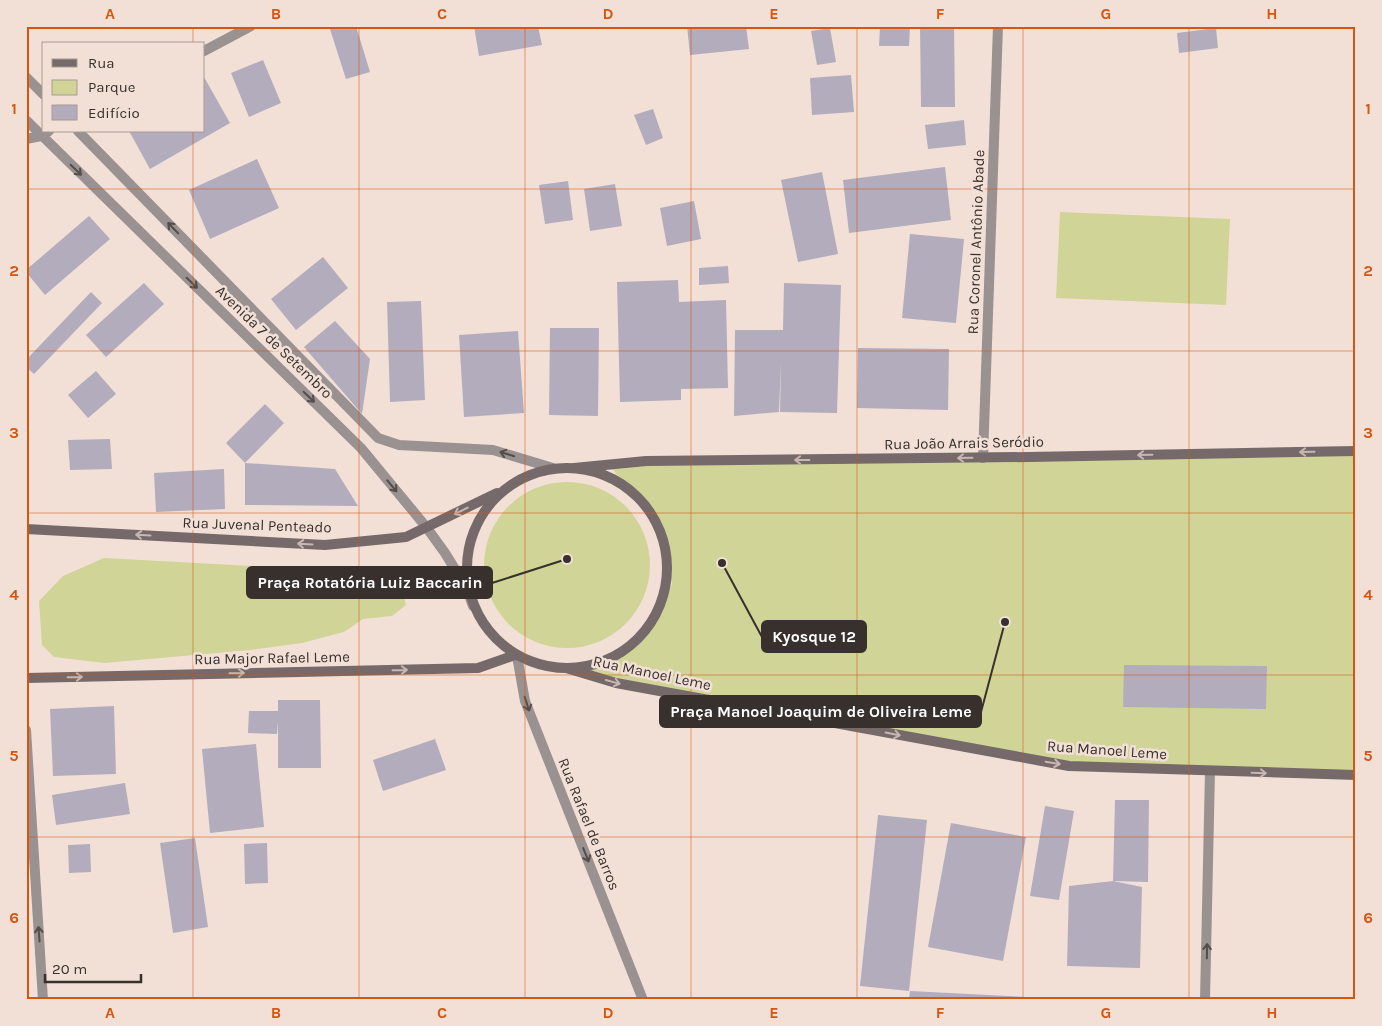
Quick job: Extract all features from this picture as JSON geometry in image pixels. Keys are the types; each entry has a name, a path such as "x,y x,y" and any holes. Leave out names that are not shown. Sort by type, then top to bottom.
{"main road":[{"name":"Rua João Arrais Seródio","path":"574,468 646,461 983,458 1356,451"},
{"path":"553,468 574,468 604,474 619,482 641,501 650,512 662,538 665,552 667,571 664,590 658,608 648,626 620,652 603,661 584,667 541,666 516,655 490,634 473,606 466,574 470,542 483,512 505,489 528,475 553,468"},
{"name":"Rua Juvenal Penteado","path":"26,529 325,545 406,538 505,489"},
{"name":"Rua Major Rafael Leme","path":"26,678 478,668 516,655"},
{"name":"Rua Manoel Leme","path":"566,668 616,683 1069,766 1356,775"}],"street":[{"path":"205,50 251,26"},
{"name":"Rua Coronel Antônio Abade","path":"983,458 998,26"},
{"path":"26,77 42,93"},
{"name":"Avenida 7 de Setembro","path":"26,120 42,131"},
{"name":"Avenida 7 de Setembro","path":"79,132 378,438 399,445 493,450 553,468"},
{"path":"26,139 45,133"},
{"name":"Avenida 7 de Setembro","path":"45,133 361,448 427,528 454,565 473,606"},
{"name":"Rua Rafael de Barros","path":"516,655 525,701 643,1000"},
{"path":"26,730 43,1000"},
{"path":"1205,1000 1210,771"}],"green space":[{"path":"1060,212 1230,219 1226,305 1056,298"},
{"path":"1356,450 1356,773 1069,766 621,682 569,668 596,665 629,649 647,633 662,611 672,584 665,552 664,529 608,464"},
{"path":"567,482 591,486 606,492 631,513 640,526 646,541 650,565 646,589 640,604 619,629 606,638 591,644 567,648 543,644 528,638 503,617 494,604 488,589 484,565 488,541 494,526 515,501 528,492 543,486"},
{"path":"104,558 252,566 270,574 348,586 387,580 401,586 406,605 392,616 363,619 344,632 302,643 251,650 104,663 54,657 42,645 39,601 63,576"}],"building":[{"path":"329,26 356,26 370,72 346,79"},
{"path":"474,26 538,26 542,45 479,56"},
{"path":"687,26 746,26 749,49 690,55"},
{"path":"880,26 910,26 909,46 879,46"},
{"path":"920,26 954,26 955,107 921,107"},
{"path":"830,28 836,62 817,65 811,31"},
{"path":"1216,28 1218,48 1179,53 1177,33"},
{"path":"263,60 281,103 249,117 231,73"},
{"path":"851,75 854,112 812,115 810,78"},
{"path":"205,79 230,123 150,169 130,132 205,132"},
{"path":"653,109 663,138 646,145 634,115"},
{"path":"964,120 966,145 928,149 925,125"},
{"path":"257,159 279,208 210,239 189,190"},
{"path":"945,167 951,220 849,233 843,180"},
{"path":"822,172 838,254 798,262 781,180"},
{"path":"568,181 573,220 545,224 539,185"},
{"path":"615,184 622,226 590,231 584,189"},
{"path":"694,201 701,239 667,246 660,208"},
{"path":"89,216 110,239 45,295 26,270"},
{"path":"910,234 964,239 956,323 902,318"},
{"path":"323,257 348,288 296,330 271,299"},
{"path":"728,266 729,283 699,285 699,268"},
{"path":"678,280 679,302 726,300 728,388 681,389 681,400 620,402 617,282"},
{"path":"144,283 164,304 106,357 86,335"},
{"path":"784,283 841,285 837,413 780,412 781,361 779,412 734,416 735,330 783,330"},
{"path":"91,292 102,303 34,374 26,367 26,360"},
{"path":"421,301 425,400 390,402 387,302"},
{"path":"335,321 370,359 362,414 304,347"},
{"path":"550,328 599,328 598,416 549,415"},
{"path":"518,331 524,413 464,417 459,335"},
{"path":"858,348 949,349 948,410 857,408"},
{"path":"96,371 116,394 88,418 68,395"},
{"path":"265,404 284,423 245,463 226,443"},
{"path":"110,439 112,469 70,470 68,440"},
{"path":"245,463 335,469 358,506 245,505"},
{"path":"224,469 225,509 156,512 154,473"},
{"path":"1124,665 1267,666 1266,709 1123,707"},
{"path":"278,700 320,700 321,768 278,768 278,722 277,734 248,733 249,711 278,711"},
{"path":"114,706 116,774 53,776 50,709"},
{"path":"435,739 446,770 383,791 373,760"},
{"path":"256,744 264,827 210,833 202,749"},
{"path":"125,783 130,814 56,825 52,795"},
{"path":"1115,800 1149,800 1148,882 1113,881"},
{"path":"1045,806 1074,811 1059,900 1030,896"},
{"path":"878,815 927,820 909,991 860,986"},
{"path":"951,823 1026,837 1003,961 928,947"},
{"path":"195,838 208,927 173,933 160,843"},
{"path":"267,843 268,883 245,884 244,844"},
{"path":"90,844 91,872 69,873 68,845"},
{"path":"1113,881 1142,887 1140,968 1067,966 1069,886"},
{"path":"910,991 1045,998 1045,1000 909,1000"}],"place":[{"name":"Praça Rotatória Luiz Baccarin","path":"567,559"},
{"name":"Kyosque 12","path":"722,563"},
{"name":"Praça Manoel Joaquim de Oliveira Leme","path":"1005,622"}]}
